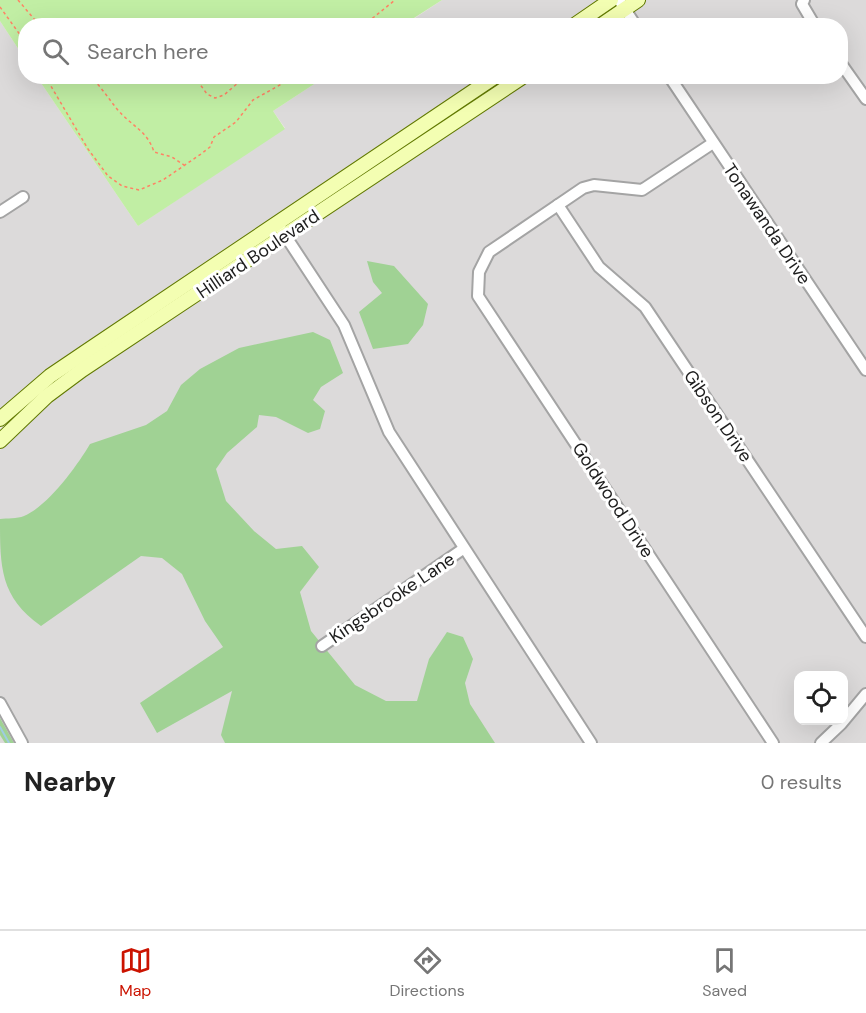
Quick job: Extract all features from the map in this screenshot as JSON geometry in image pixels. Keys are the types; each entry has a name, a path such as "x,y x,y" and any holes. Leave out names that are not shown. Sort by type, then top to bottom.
{"main road":[{"path":"585,18 611,0"},
{"path":"608,18 622,4 638,0"},
{"name":"Hilliard Boulevard","path":"0,419 50,376 484,84"},
{"name":"Hilliard Boulevard","path":"0,441 48,396 82,370 512,84"}],"street":[{"path":"804,0 802,4 810,18"},
{"path":"622,4 631,18"},
{"path":"848,73 866,99"},
{"name":"Tonawanda Drive","path":"674,84 866,370"},
{"path":"558,205 583,188 594,185 642,190 713,143"},
{"path":"0,212 23,197"},
{"name":"Goldwood Drive","path":"558,205 489,252 479,272 478,296 773,743"},
{"name":"Gibson Drive","path":"558,205 599,267 645,307 866,637"},
{"path":"278,223 344,325 388,432 591,743"},
{"name":"Kingsbrooke Lane","path":"322,646 463,549"},
{"path":"821,743 841,724 866,694"},
{"path":"0,703 22,743"}],"path":[{"path":"18,0 33,18"},
{"path":"373,18 395,0"},
{"path":"0,7 18,32"},
{"path":"50,84 88,149 108,176 117,183 139,190 163,180 210,147 214,137 236,122 253,100 282,84"},
{"path":"97,84 123,116 147,134 154,152 172,157 184,166"},
{"path":"200,84 205,92 215,98 224,95 237,84"}],"shaded area":[{"path":"442,0 598,0 571,18 415,18"},
{"path":"644,0 866,0 866,743 0,743 0,450 35,413 63,391 520,84 848,84 848,18 617,18"},
{"path":"0,21 18,48 18,84 42,84 138,226 285,128 273,111 314,84 474,84 0,419"}],"green space":[{"path":"0,0 442,0 414,18 18,18 18,48 0,21"},
{"path":"42,84 314,84 273,111 285,129 138,226"},
{"path":"367,261 394,266 428,304 423,325 408,344 373,349 359,312 382,293 373,282"},
{"path":"313,332 330,340 343,373 321,387 313,400 325,411 320,429 308,433 276,417 259,415 257,427 227,453 216,469 226,501 254,531 276,549 302,546 319,567 300,592 311,631 355,685 386,701 417,701 429,659 447,632 463,637 473,659 465,683 470,704 495,743 225,743 221,735 232,691 157,733 140,703 223,647 205,621 182,574 162,558 141,556 41,626 27,615 10,592 2,566 0,519 24,516 43,504 70,474 90,444 146,425 167,411 181,385 200,369 239,348"},
{"path":"0,718 14,743 5,743 0,735"}],"waterway":[{"path":"0,727 9,743"}]}
